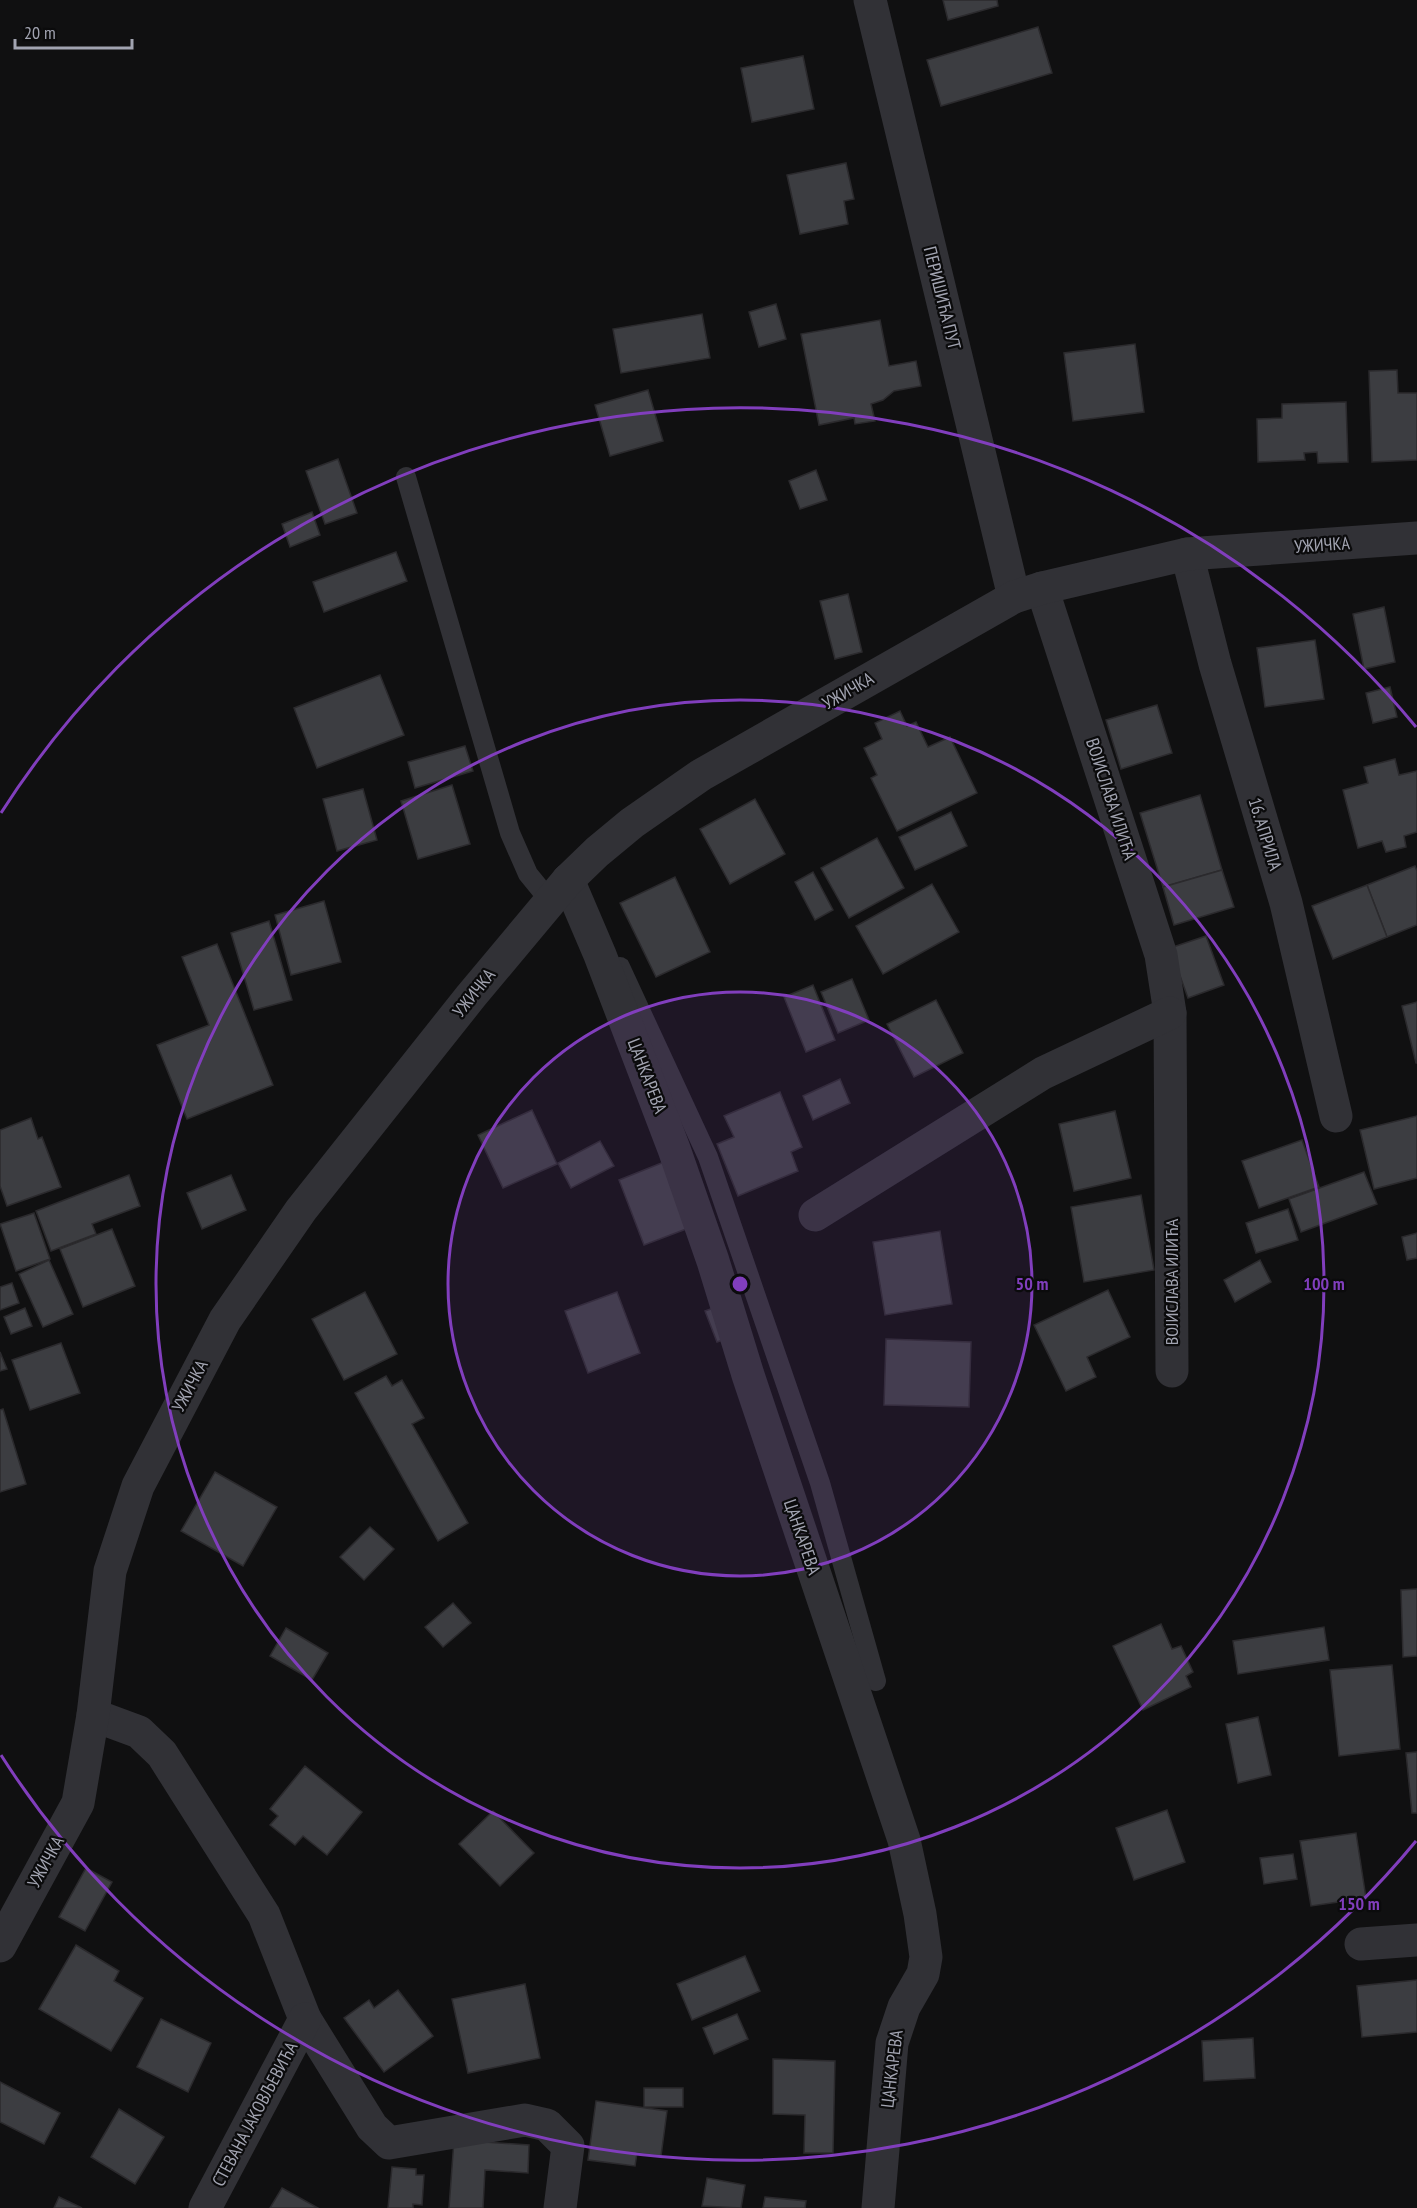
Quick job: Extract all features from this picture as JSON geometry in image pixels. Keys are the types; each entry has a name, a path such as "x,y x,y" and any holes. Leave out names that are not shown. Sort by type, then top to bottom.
{"street":[{"name":"ПЕРИШИЋА ПУТ","path":"870,0 1028,592"},
{"name":"УЖИЧКА","path":"0,1946 78,1803 93,1715 110,1571 138,1486 225,1320 301,1210 471,996 564,884 632,822 701,775 1028,592 1187,554 1417,538"},
{"name":"16. АПРИЛА","path":"1187,554 1215,664 1286,903 1336,1116"},
{"name":"ВОЈИСЛАВА ИЛИЋА","path":"1028,592 1161,955 1170,1013 1172,1371"},
{"name":"ЦАНКАРЕВА","path":"564,884 612,986 674,1149 713,1261 751,1387 904,1840 920,1914 926,1957 923,1974 904,2007 892,2043 878,2208"},
{"path":"815,1215 1043,1073 1170,1013"},
{"path":"93,1715 139,1732 162,1754 264,1916 305,2019 372,2127 389,2143 525,2120 547,2125 568,2146 560,2208"},
{"path":"1361,1944 1417,1940"},
{"name":"СТЕВАНА ЈАКОВЉЕВИЋА","path":"206,2208 305,2019"}],"lane":[{"path":"406,477 510,832 528,874 564,884 708,1157 820,1483 876,1681"}],"building":[{"path":"943,0 997,0 998,6 948,20"},
{"path":"1038,27 1052,73 941,106 927,60"},
{"path":"803,56 814,109 752,122 741,68"},
{"path":"846,163 854,199 844,201 848,224 800,234 787,175"},
{"path":"776,304 786,339 759,347 749,312"},
{"path":"702,314 710,358 621,373 613,329"},
{"path":"880,320 889,366 916,361 921,386 894,391 883,400 871,404 875,421 855,424 854,418 819,425 801,334"},
{"path":"1135,344 1144,412 1073,421 1064,353"},
{"path":"1397,370 1398,393 1417,393 1417,460 1372,462 1369,371"},
{"path":"648,390 663,441 610,456 595,405"},
{"path":"1346,402 1348,462 1318,463 1317,452 1304,453 1305,460 1258,462 1257,419 1282,418 1282,404"},
{"path":"338,459 357,513 325,524 306,471"},
{"path":"816,470 827,500 800,509 789,481"},
{"path":"312,512 320,535 290,547 282,524"},
{"path":"396,552 407,581 324,612 313,582"},
{"path":"848,594 862,652 835,659 820,601"},
{"path":"1384,607 1395,662 1364,669 1353,614"},
{"path":"1315,640 1324,699 1265,707 1257,648"},
{"path":"380,675 404,735 317,768 294,708"},
{"path":"1390,687 1397,717 1373,723 1366,693"},
{"path":"1157,705 1172,753 1121,769 1106,720"},
{"path":"900,711 907,726 916,722 928,747 950,737 977,793 897,831 871,778 877,775 864,748 882,739 875,723"},
{"path":"465,746 473,771 415,788 408,762"},
{"path":"1395,759 1399,775 1417,771 1417,832 1404,836 1406,847 1386,852 1382,841 1358,848 1343,790 1368,783 1364,767"},
{"path":"452,785 470,844 418,859 401,801"},
{"path":"363,789 377,840 337,851 323,799"},
{"path":"1200,795 1222,870 1163,887 1140,813"},
{"path":"755,799 785,854 730,884 700,829"},
{"path":"951,812 967,846 915,870 899,837"},
{"path":"877,838 904,888 849,918 821,868"},
{"path":"1415,866 1417,871 1417,925 1387,937 1367,885"},
{"path":"1222,870 1234,907 1174,925 1163,887"},
{"path":"813,872 833,910 815,920 795,882"},
{"path":"675,877 710,952 656,977 620,903"},
{"path":"932,884 959,932 883,974 856,926"},
{"path":"1367,885 1387,937 1333,959 1312,906"},
{"path":"324,901 341,962 291,975 275,915"},
{"path":"269,921 292,1000 254,1010 231,933"},
{"path":"1206,936 1224,985 1188,998 1170,948"},
{"path":"217,944 273,1085 187,1119 157,1045 209,1025 182,957"},
{"path":"852,979 869,1020 838,1033 821,992"},
{"path":"813,985 835,1040 806,1052 784,997"},
{"path":"936,1000 963,1053 914,1077 887,1024"},
{"path":"1417,1002 1417,1063 1416,1063 1402,1006"},
{"path":"840,1079 850,1103 813,1120 803,1096"},
{"path":"780,1092 802,1147 791,1152 798,1171 738,1196 717,1144 734,1137 724,1116"},
{"path":"532,1110 557,1164 503,1188 478,1135"},
{"path":"1115,1111 1131,1178 1074,1191 1059,1124"},
{"path":"1417,1116 1417,1178 1374,1189 1360,1130"},
{"path":"31,1118 38,1139 42,1137 61,1187 7,1206 0,1186 0,1130"},
{"path":"1302,1140 1319,1187 1259,1208 1242,1161"},
{"path":"600,1141 614,1166 571,1188 558,1163"},
{"path":"669,1160 694,1226 644,1245 619,1180"},
{"path":"1364,1172 1377,1204 1301,1232 1289,1199"},
{"path":"129,1175 140,1206 92,1224 96,1234 51,1251 36,1211"},
{"path":"231,1175 246,1210 202,1229 187,1193"},
{"path":"1141,1195 1154,1270 1084,1282 1071,1207"},
{"path":"1288,1209 1298,1240 1256,1253 1246,1223"},
{"path":"34,1213 50,1259 16,1271 0,1224"},
{"path":"112,1229 135,1286 83,1307 60,1249"},
{"path":"940,1231 952,1304 885,1315 873,1242"},
{"path":"1417,1233 1417,1258 1407,1260 1402,1237"},
{"path":"49,1260 73,1314 43,1327 19,1274"},
{"path":"1260,1260 1271,1282 1235,1302 1224,1280"},
{"path":"12,1283 19,1303 0,1310 0,1287"},
{"path":"1108,1290 1130,1337 1087,1357 1096,1377 1066,1391 1034,1325"},
{"path":"365,1292 397,1354 344,1380 312,1319"},
{"path":"617,1292 640,1353 588,1373 565,1311"},
{"path":"722,1305 734,1336 717,1342 705,1311"},
{"path":"25,1308 32,1326 11,1334 4,1317"},
{"path":"886,1339 971,1342 969,1407 884,1405"},
{"path":"61,1343 80,1393 30,1410 12,1360"},
{"path":"0,1352 7,1369 0,1371"},
{"path":"386,1376 392,1386 402,1380 424,1418 412,1424 468,1523 438,1541 355,1393"},
{"path":"3,1409 26,1484 0,1492 0,1410"},
{"path":"215,1472 277,1507 243,1566 181,1531"},
{"path":"370,1527 394,1549 364,1580 340,1557"},
{"path":"1417,1589 1417,1656 1403,1657 1401,1590"},
{"path":"453,1603 471,1623 443,1647 425,1627"},
{"path":"1161,1624 1172,1649 1181,1646 1193,1672 1186,1676 1191,1687 1143,1710 1113,1646"},
{"path":"1324,1627 1329,1660 1238,1674 1233,1641"},
{"path":"286,1628 328,1653 312,1680 270,1656"},
{"path":"1392,1665 1400,1749 1339,1756 1330,1670"},
{"path":"1258,1717 1271,1775 1238,1783 1226,1724"},
{"path":"1417,1752 1417,1813 1412,1813 1406,1753"},
{"path":"305,1766 362,1812 327,1855 303,1836 295,1845 270,1825 278,1816 270,1809"},
{"path":"1167,1810 1185,1862 1134,1880 1116,1828"},
{"path":"493,1811 534,1853 500,1886 459,1844"},
{"path":"1356,1833 1366,1898 1311,1906 1300,1841"},
{"path":"1293,1854 1297,1879 1264,1884 1260,1858"},
{"path":"86,1868 112,1882 85,1931 59,1917"},
{"path":"76,1945 119,1971 114,1981 143,1998 111,2051 39,2009"},
{"path":"745,1956 760,1991 692,2020 677,1984"},
{"path":"1417,1980 1417,2032 1362,2037 1357,1986"},
{"path":"525,1984 540,2058 468,2073 452,1999"},
{"path":"398,1990 433,2036 384,2072 344,2018 369,2000 374,2008"},
{"path":"737,2014 748,2039 714,2054 703,2028"},
{"path":"161,2019 211,2043 188,2092 137,2067"},
{"path":"1253,2038 1255,2078 1204,2081 1202,2041"},
{"path":"773,2059 835,2061 833,2153 804,2153 805,2115 773,2114"},
{"path":"0,2082 60,2113 44,2144 0,2122"},
{"path":"644,2088 683,2088 683,2107 644,2107"},
{"path":"596,2101 667,2111 661,2156 637,2153 635,2166 588,2160"},
{"path":"119,2109 164,2137 135,2184 91,2157"},
{"path":"454,2140 529,2145 528,2173 485,2170 483,2208 449,2208"},
{"path":"392,2167 416,2169 416,2175 424,2175 422,2205 413,2204 413,2208 388,2208"},
{"path":"707,2178 745,2185 741,2208 702,2206"},
{"path":"282,2188 318,2208 270,2208"},
{"path":"59,2197 82,2208 54,2208"},
{"path":"765,2197 806,2201 805,2208 763,2208"}]}
